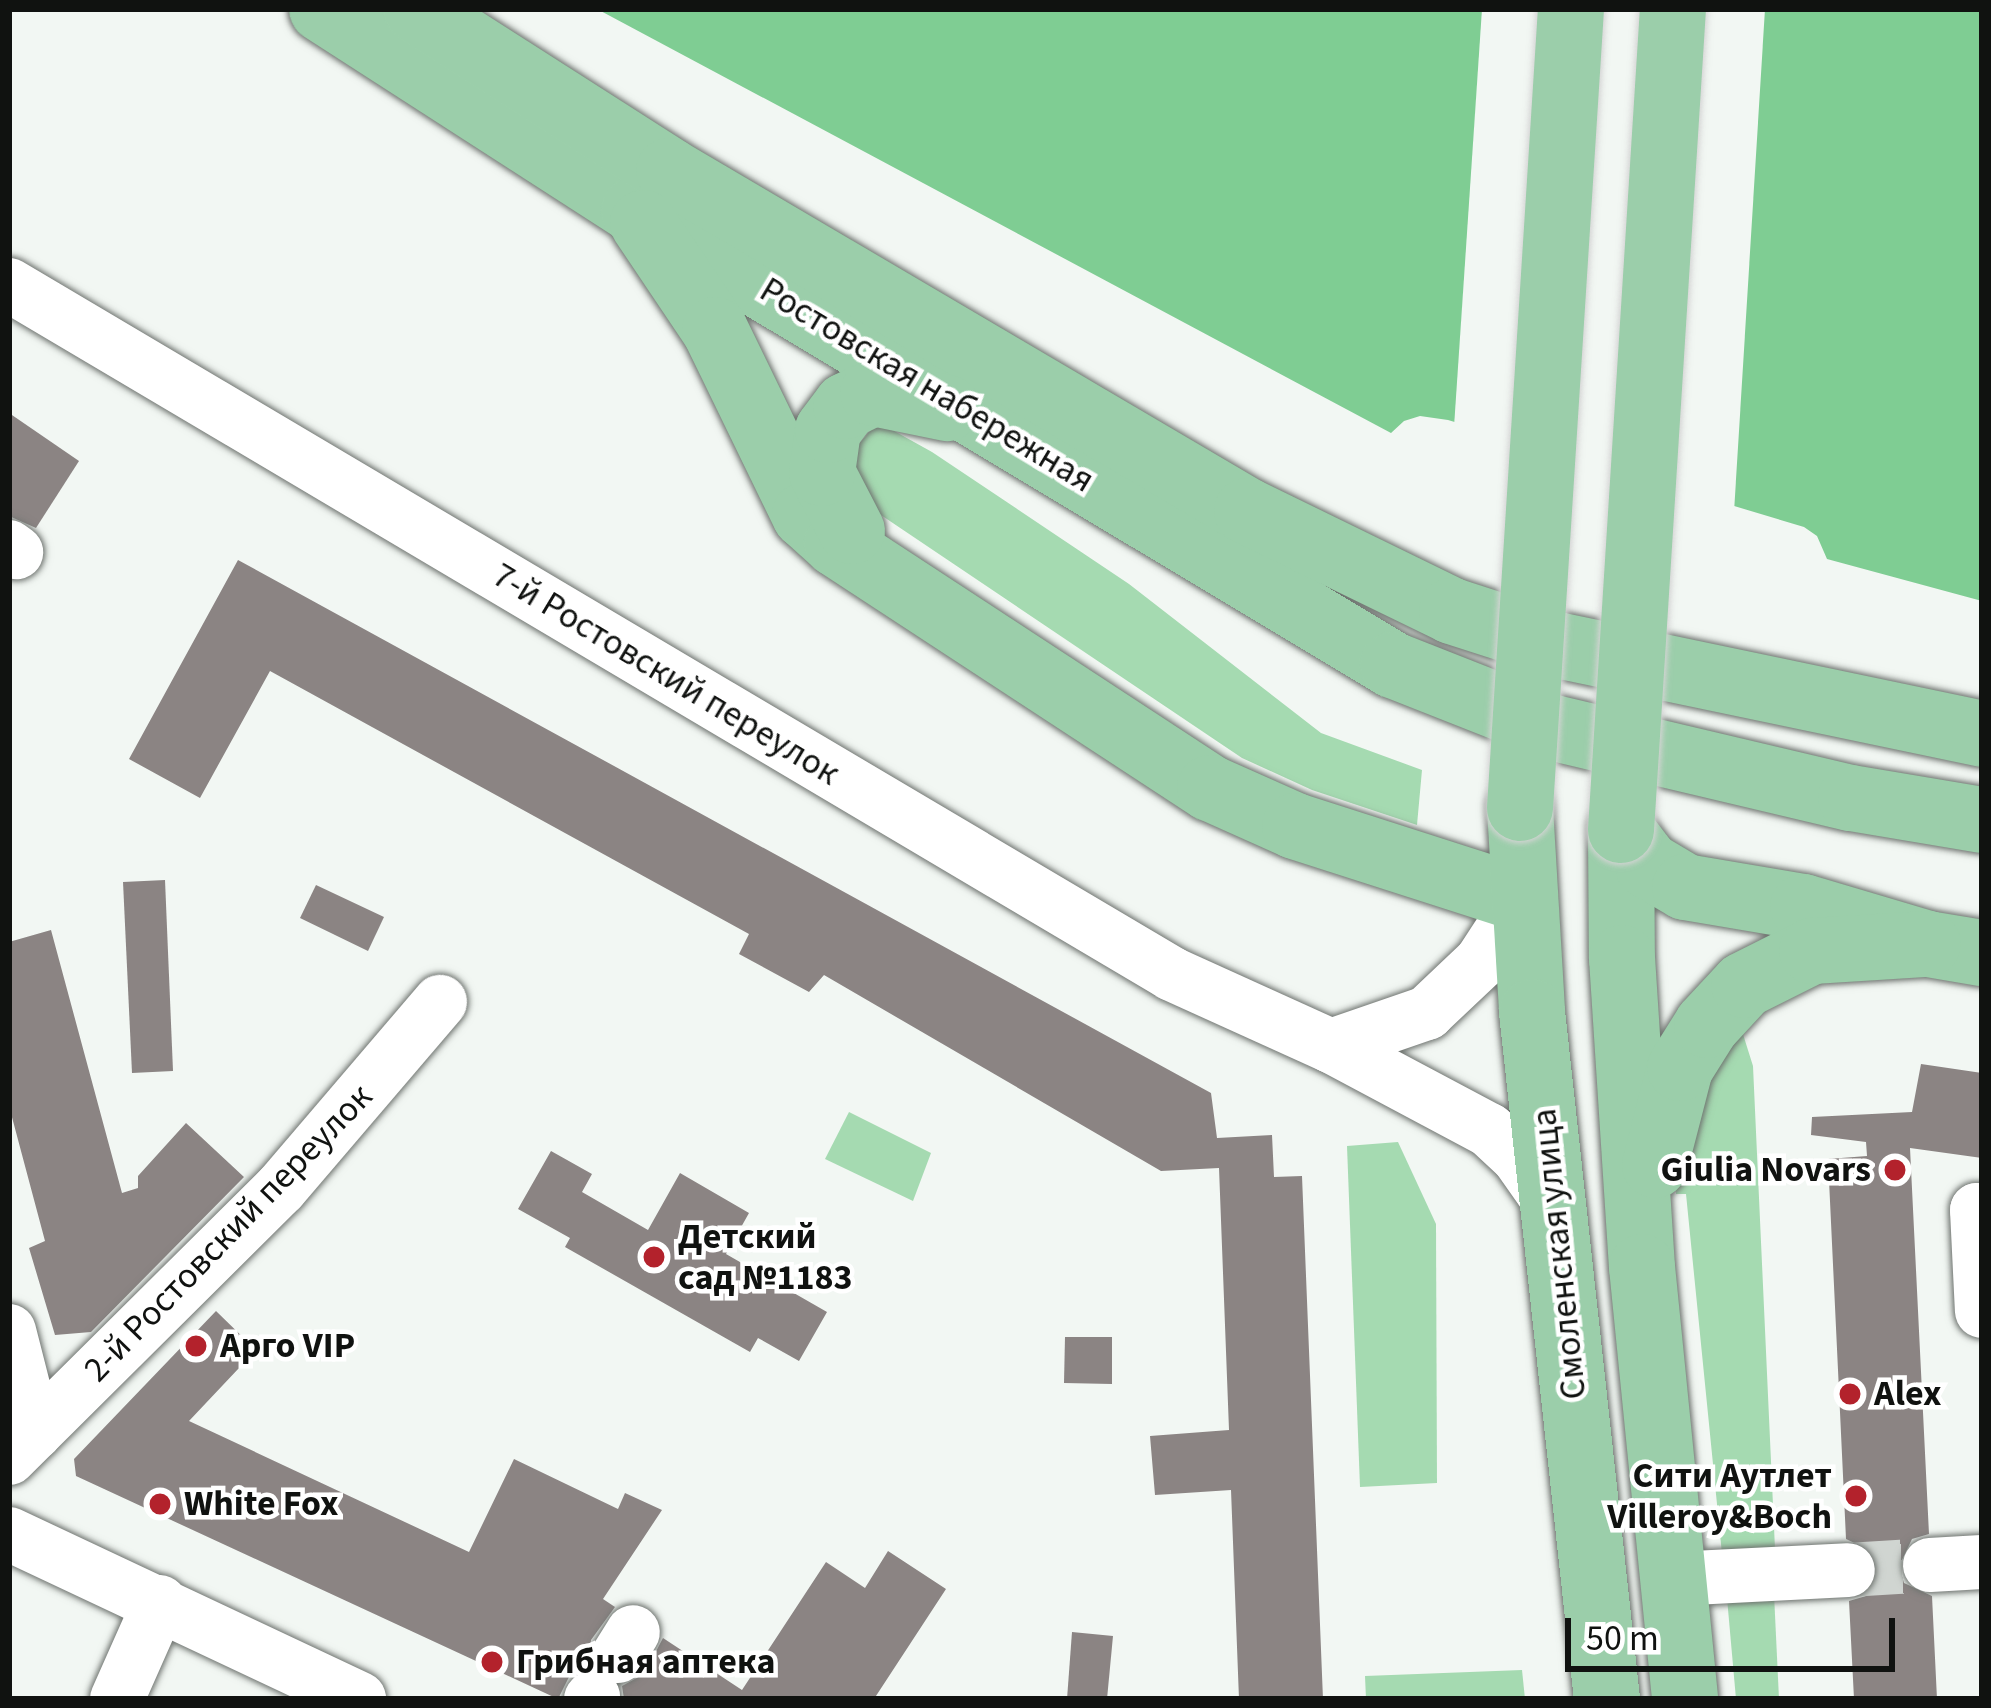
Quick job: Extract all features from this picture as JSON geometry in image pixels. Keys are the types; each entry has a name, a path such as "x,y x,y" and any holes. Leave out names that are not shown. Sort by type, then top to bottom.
{"main road":[{"name":"Ростовская набережная","path":"322,9 634,210 1394,665 1550,727 1851,798 1982,820"},
{"name":"Ростовская набережная","path":"416,9 669,171 1247,511 1452,610 1558,645 1982,734"},
{"name":"Смоленская улица","path":"1571,9 1520,808 1522,899 1607,1699"},
{"path":"1673,9 1621,830 1622,958 1642,1267 1685,1699"},
{"path":"634,210 715,330 805,515 838,544 901,580 1210,788 1295,826 1522,899"},
{"path":"901,580 848,526 839,509 822,473 828,430 846,406 873,393 905,396 982,417"},
{"path":"1621,830 1648,865 1685,887 1803,908 1955,948"},
{"path":"1642,1267 1658,1135 1680,1068 1707,1024 1744,986 1778,964 1846,946 1955,948"}],"street":[{"name":"7-й Ростовский переулок","path":"9,285 1172,974 1331,1046 1489,1130 1518,1157 1554,1208"},
{"path":"1331,1046 1427,1013 1481,962 1522,899"},
{"name":"2-й Ростовский переулок","path":"22,1446 281,1187 440,1002"},
{"path":"1982,1211 1977,1210 1982,1311"},
{"path":"9,1331 22,1446"},
{"path":"9,1534 359,1699"},
{"path":"1673,1579 1848,1570"},
{"path":"117,1699 160,1602"}],"shaded area":[{"path":"597,9 1982,9 1982,601 1827,559 1817,536 1804,527 1448,420 1420,416 1404,421 1391,433"},
{"path":"878,422 932,452 1129,584 1321,733 1422,770 1417,825 1312,790 1242,758 872,509 849,482 852,452"},
{"path":"1742,1031 1753,1066 1775,1549 1722,1554 1686,1194 1676,1194 1674,1157 1688,1092"},
{"path":"849,1112 931,1153 913,1201 825,1159"},
{"path":"1398,1142 1436,1224 1437,1483 1360,1487 1347,1146"},
{"path":"1774,1594 1779,1699 1736,1699 1727,1598"},
{"path":"1522,1670 1525,1699 1366,1699 1365,1676"}],"pier":[{"path":"1482,9 1765,9 1734,512 1454,427"}],"building":[{"path":"9,413 79,461 36,528 9,516"},
{"path":"238,560 1211,1093 1217,1138 1272,1135 1274,1177 1302,1176 1323,1699 1239,1699 1231,1490 1155,1495 1150,1436 1229,1430 1219,1168 1161,1171 824,975 809,992 739,954 749,934 270,671 200,798 129,759"},
{"path":"165,880 173,1071 132,1073 123,882"},
{"path":"316,885 384,917 368,951 300,918"},
{"path":"51,930 122,1193 138,1188 138,1176 186,1123 244,1177 91,1332 55,1335 29,1248 45,1241 9,1106 9,942"},
{"path":"1921,1064 1982,1073 1982,1158 1910,1148 1929,1534 1912,1539 1899,1566 1904,1583 1932,1596 1937,1699 1854,1699 1849,1601 1866,1596 1879,1570 1874,1552 1846,1539 1828,1159 1867,1156 1866,1142 1811,1135 1812,1117 1912,1112"},
{"name":"Детский сад №1183","path":"551,1151 592,1174 582,1192 648,1230 680,1173 749,1213 726,1254 827,1312 799,1361 758,1338 750,1352 565,1247 570,1238 518,1209"},
{"path":"216,1311 256,1350 189,1421 469,1552 514,1459 618,1509 625,1493 662,1510 603,1599 615,1607 591,1640 589,1666 569,1677 558,1699 76,1476 74,1459"},
{"path":"1065,1337 1112,1337 1112,1384 1064,1383"},
{"path":"888,1551 946,1589 874,1699 624,1699 622,1686 644,1674 663,1638 742,1690 826,1562 865,1588"},
{"path":"1072,1632 1113,1636 1107,1699 1067,1699"}],"tunnel":[{"path":"1848,1570 1930,1565"}],"place":[{"name":"Giulia Novars","path":"1895,1170"},
{"name":"Детский сад №1183","path":"654,1257"},
{"name":"Арго VIP","path":"196,1346"},
{"name":"Alex","path":"1850,1394"},
{"name":"Сити Аутлет Villeroy&Boch","path":"1856,1496"},
{"name":"White Fox","path":"160,1504"},
{"name":"Грибная аптека","path":"492,1662"}]}
